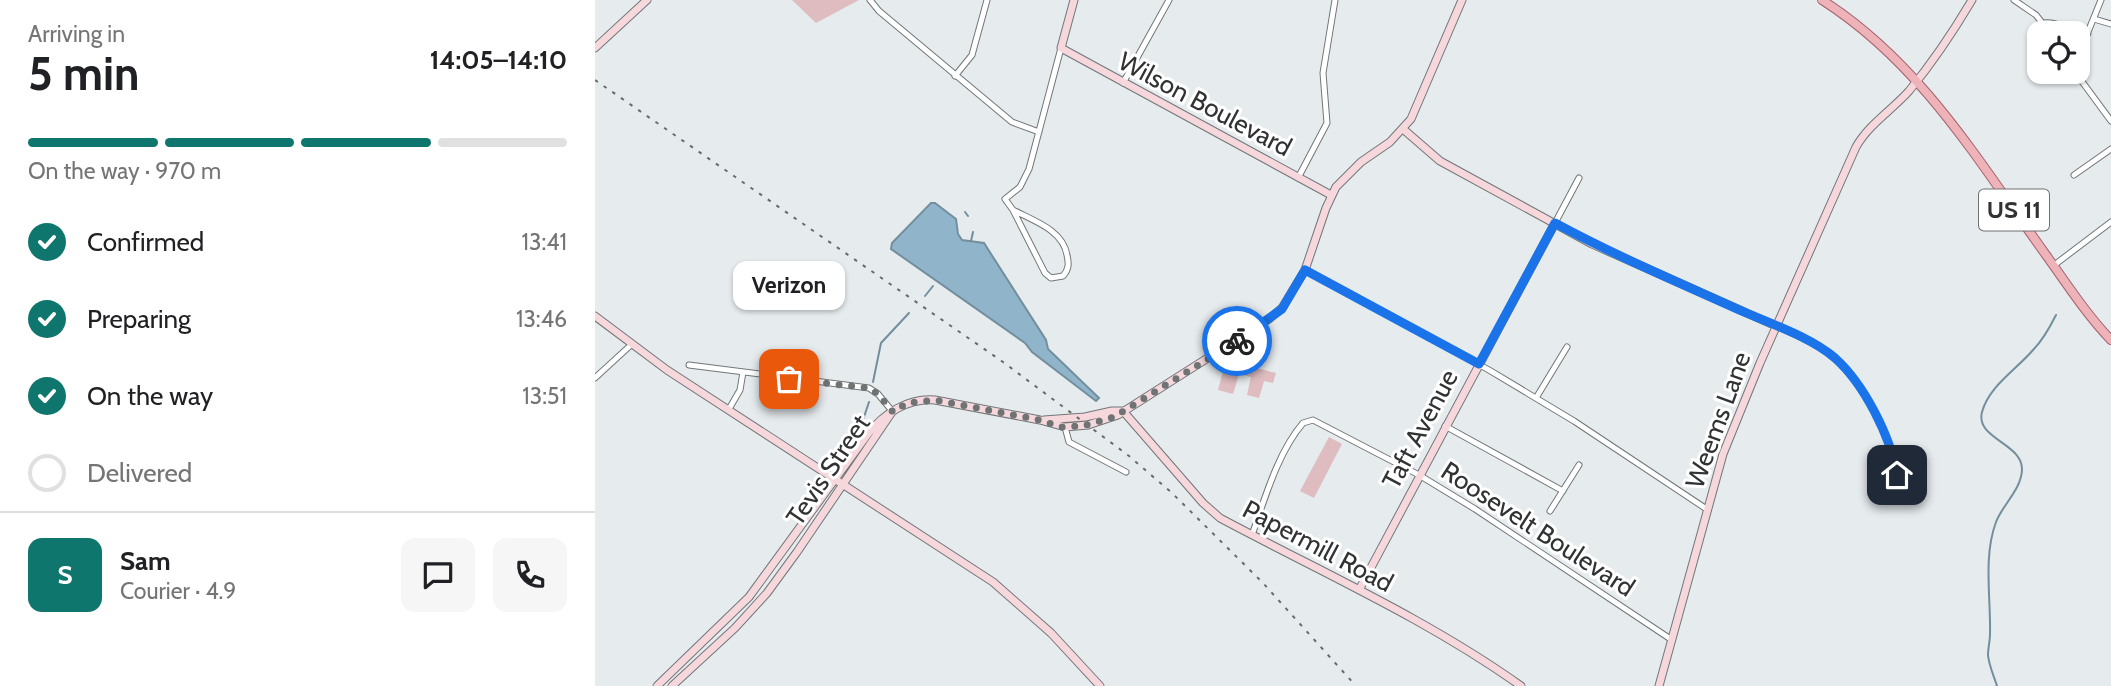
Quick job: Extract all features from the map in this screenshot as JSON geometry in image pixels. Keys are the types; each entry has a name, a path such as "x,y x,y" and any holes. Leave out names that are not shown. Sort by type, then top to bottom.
{"main road":[{"path":"595,48 647,0"},
{"path":"1061,48 1074,0"},
{"path":"893,412 907,403 935,400 1065,427 1083,426 1109,419 1123,411 1269,319 1282,309 1305,270 1331,195 1361,162 1403,130 1415,111 1462,0"},
{"name":"US 11","path":"1822,0 1865,31 1917,80 1937,103 2053,266 2111,340"},
{"name":"Weems Lane","path":"1659,686 1730,436 1856,147 1872,125 1903,97 1917,80 1946,43 1972,0"},
{"name":"Wilson Boulevard","path":"1061,48 1331,195"},
{"path":"1403,130 1434,157 1603,250 1776,326"},
{"name":"Taft Avenue","path":"1359,590 1555,223"},
{"path":"595,316 632,344 834,480 1002,589 1051,632 1100,686"},
{"path":"1040,420 1123,411"},
{"name":"Papermill Road","path":"1123,411 1211,511 1446,636 1521,686"},
{"name":"Tevis Street","path":"657,686 749,597 875,425 893,412"},
{"name":"Tevis Street","path":"675,685 762,599 893,412"}],"street":[{"path":"870,0 879,11 1012,122 1039,132"},
{"path":"955,76 972,55 987,0"},
{"path":"1123,84 1168,0"},
{"path":"1298,178 1327,123 1323,73 1335,0"},
{"path":"2014,0 2041,21"},
{"path":"2090,28 2101,0"},
{"path":"2094,19 2111,24"},
{"path":"1013,210 1061,238 1069,265 1063,276 1051,278 1045,273 1005,199 1024,181 1061,48"},
{"path":"2084,84 2111,121"},
{"path":"2074,175 2111,149"},
{"name":"Taft Avenue","path":"1555,223 1579,178"},
{"path":"2053,266 2111,222"},
{"path":"1305,270 1479,364 1536,398 1707,510"},
{"path":"1776,326 1817,345 1839,363 1877,416 1891,450 1897,475"},
{"path":"595,378 632,344"},
{"path":"1536,398 1567,347"},
{"path":"689,365 869,388 878,394 893,412"},
{"path":"729,409 740,390 743,372"},
{"name":"Roosevelt Boulevard","path":"1252,535 1273,477 1304,421 1317,421 1419,475 1489,517 1672,640"},
{"path":"1445,426 1563,491"},
{"path":"1065,427 1069,442 1126,472"},
{"path":"1550,511 1579,465"},
{"path":"667,675 675,685"}],"shaded area":[{"path":"792,0 859,0 816,23"},
{"path":"1226,360 1276,373 1273,383 1264,381 1259,398 1247,395 1251,377 1239,374 1233,394 1218,390"},
{"path":"1329,437 1342,444 1314,498 1300,491"}],"water":[{"path":"931,203 935,203 956,219 958,234 962,240 984,243 1046,340 1048,349 1099,398 1096,401 1032,352 1025,343 891,249 892,243"}],"waterway":[{"path":"965,212 968,216"},
{"path":"971,241 973,232"},
{"path":"925,296 933,286"},
{"path":"873,382 881,343 909,313"},
{"path":"1997,686 1988,655 1990,549 1996,522 2019,484 2022,470 2015,453 1985,429 1982,412 1991,394 2037,346 2056,315"},
{"path":"837,455 862,423 869,402"}],"railway":[{"path":"595,80 1003,362 1129,456 1172,493 1263,583 1356,686"}],"way so far":[{"path":"789,379 869,388 878,394 893,412 907,403 935,400 1040,420 1060,427 1072,427 1114,417 1237,341"}],"place":[{"name":"Verizon","path":"789,379"}],"route":[{"path":"1237,341 1282,309 1305,270 1479,364 1555,223 1603,250 1776,326 1827,352 1839,363 1877,416 1891,450 1897,475"}]}
